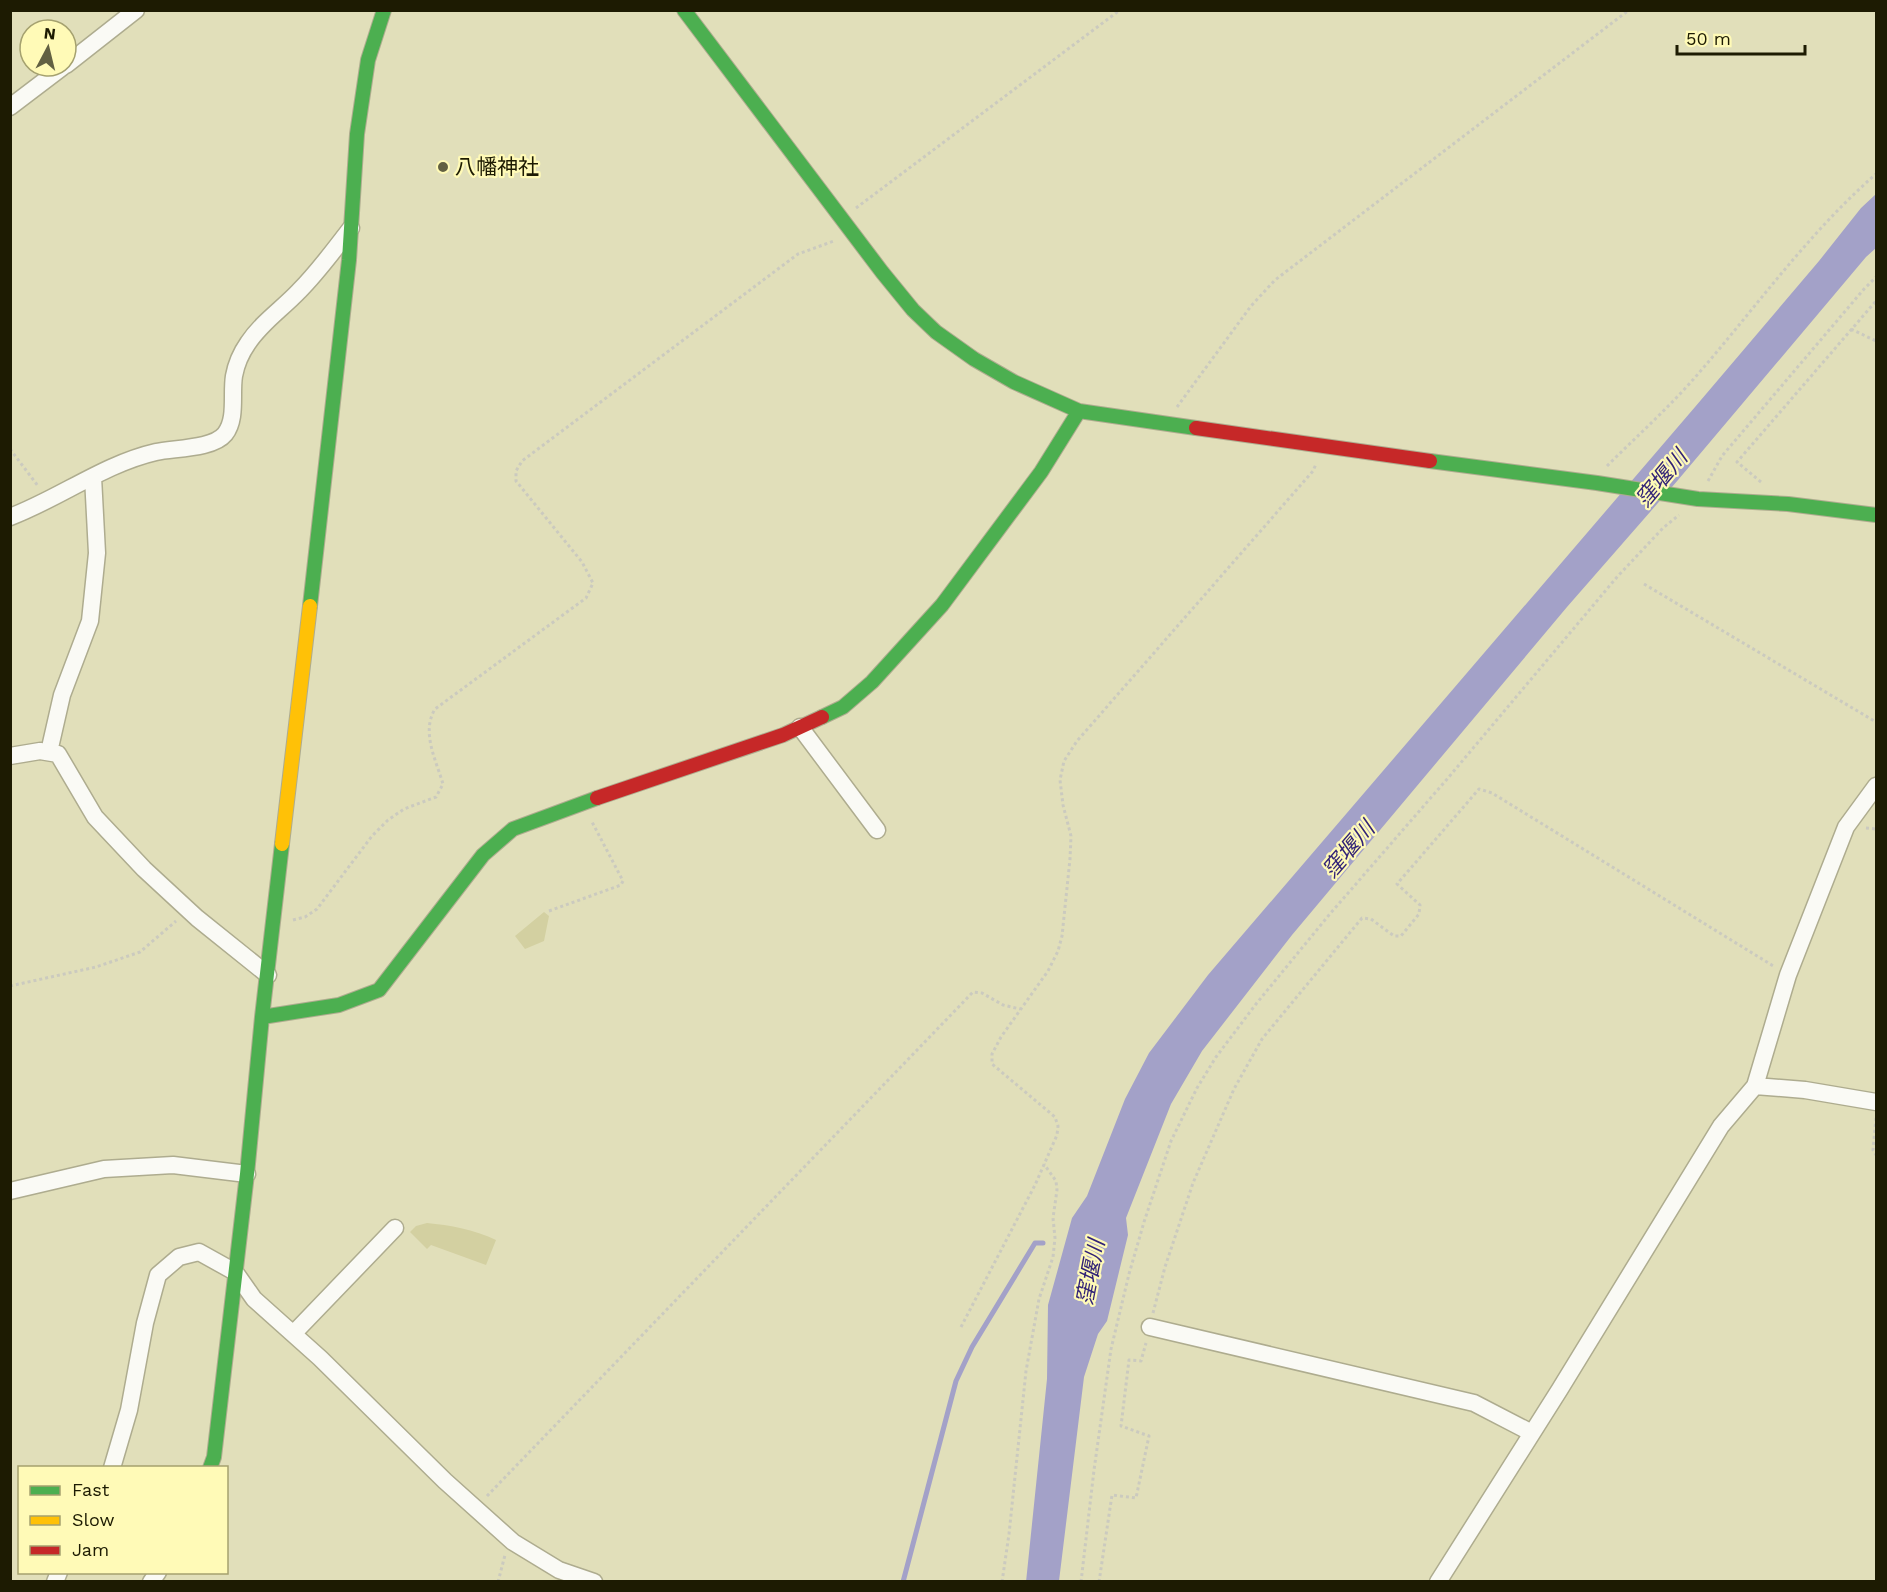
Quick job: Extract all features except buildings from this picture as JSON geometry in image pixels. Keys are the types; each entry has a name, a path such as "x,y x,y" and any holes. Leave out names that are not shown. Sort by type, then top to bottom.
{"street":[{"path":"78,55 136,10"},
{"path":"210,1466 247,1174 262,1017 335,396 351,228 357,134 368,60 384,10"},
{"path":"684,10 882,272 917,314 952,345 986,369 1032,392 1079,411 1594,482 1698,499 1788,504 1876,515"},
{"path":"10,107 48,78"},
{"path":"10,517 133,458 211,443 224,435 231,423 237,364 248,344 264,323 299,292 351,228"},
{"path":"262,1017 339,1005 380,990 483,855 513,829 581,802 783,735 843,706 865,688 942,605 1041,472 1079,411"},
{"path":"49,752 62,695 90,621 97,553 93,477"},
{"path":"800,727 877,830"},
{"path":"10,756 40,751 58,754 95,817 144,869 189,910 268,975"},
{"path":"1438,1581 1721,1126 1755,1086 1788,975 1846,827 1876,786"},
{"path":"1755,1086 1805,1090 1876,1102"},
{"path":"10,1191 105,1169 173,1165 247,1174"},
{"path":"293,1334 395,1228"},
{"path":"112,1466 129,1410 145,1323 158,1275 178,1257 199,1252 235,1272 254,1299 509,1539 559,1570 594,1581"},
{"path":"1150,1327 1474,1403 1532,1433"}],"path":[{"path":"843,219 1119,10"},
{"path":"1166,423 1251,306 1275,280 1629,10"},
{"path":"1594,482 1667,408 1800,253 1853,195 1876,174"},
{"path":"274,925 305,918 317,909 372,836 388,820 404,809 436,797 443,784 428,731 429,718 435,709 586,598 593,583 582,562 516,481 516,471 522,461 798,254 854,233"},
{"path":"1081,1581 1111,1349 1129,1274 1172,1141 1197,1088 1216,1056 1271,986 1617,577 1663,528 1698,499 1722,456 1876,277"},
{"path":"1764,484 1737,462 1876,301"},
{"path":"1851,329 1876,340"},
{"path":"961,1327 1057,1135 1058,1125 1055,1117 992,1064 992,1054 1020,1009 1048,971 1058,951 1062,936 1071,836 1063,805 1060,780 1064,761 1077,741 1313,471 1324,446"},
{"path":"10,449 48,499"},
{"path":"1644,584 1876,722"},
{"path":"1099,1581 1112,1495 1136,1498 1149,1436 1121,1426 1129,1360 1141,1361 1165,1268 1193,1183 1234,1089 1262,1039 1362,918 1371,919 1394,936 1401,936 1419,914 1420,905 1397,884 1479,789 1492,793 1788,975"},
{"path":"549,911 621,885 623,881 581,802"},
{"path":"10,986 96,967 140,952 189,910"},
{"path":"475,1508 973,992 982,993 1003,1005 1020,1009"},
{"path":"1876,1118 1873,1150 1876,1155"},
{"path":"1002,1581 1026,1371 1039,1299 1053,1257 1055,1238 1053,1218 1056,1180 1044,1164"},
{"path":"498,1581 509,1539"}],"shaded area":[{"path":"544,912 549,916 544,941 525,949 515,936"},
{"path":"427,1223 480,1233 496,1240 486,1265 431,1245 427,1249 410,1232 416,1226"}],"water":[{"name":"窪堰川","path":"1876,194 1876,248 1567,607 1292,935 1202,1051 1171,1104 1126,1218 1128,1235 1107,1321 1098,1334 1084,1377 1059,1581 1026,1582 1047,1379 1048,1305 1072,1218 1087,1196 1125,1099 1149,1053 1208,975 1695,407 1861,208"}],"waterway":[{"path":"903,1582 956,1381 972,1347 1035,1243 1043,1243"}],"traffic: fast":[{"path":"310,606 349,260 357,134 368,60 384,10"},
{"path":"684,10 882,272 913,310 936,332 974,359 1014,382 1079,411 1196,428"},
{"path":"822,717 843,707 872,682 942,605 1041,472 1079,411"},
{"path":"1430,461 1698,499 1788,504 1876,515"},
{"path":"262,1017 339,1005 379,990 483,855 513,829 597,798"},
{"path":"211,1466 214,1457 247,1174 282,844"}],"traffic: slow":[{"path":"282,844 310,606"}],"traffic: jam":[{"path":"1196,428 1430,461"},
{"path":"597,798 783,735 822,717"}],"place":[{"name":"八幡神社","path":"443,167"}]}
